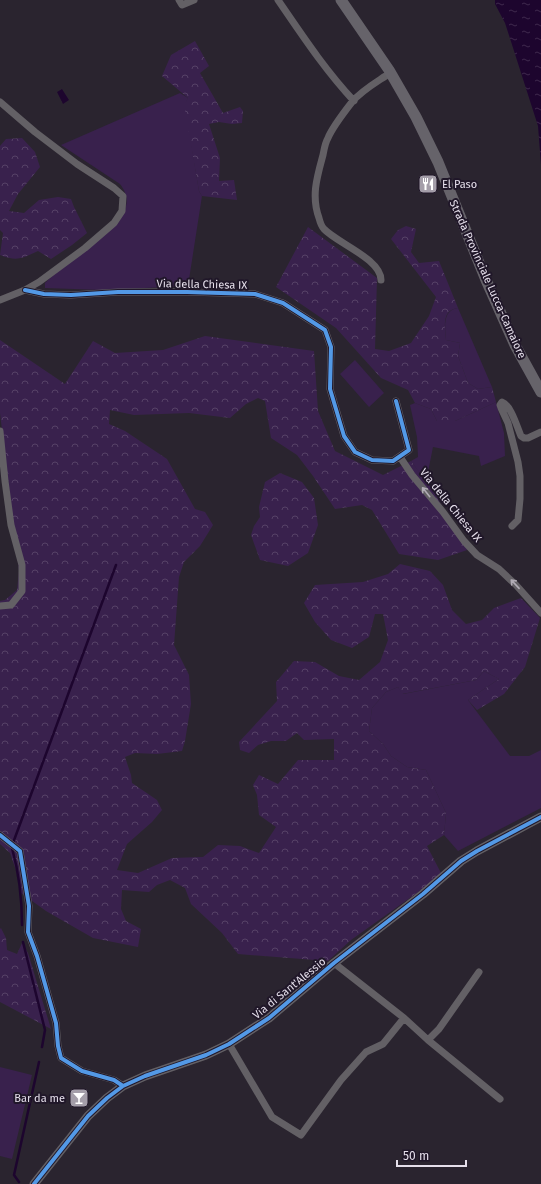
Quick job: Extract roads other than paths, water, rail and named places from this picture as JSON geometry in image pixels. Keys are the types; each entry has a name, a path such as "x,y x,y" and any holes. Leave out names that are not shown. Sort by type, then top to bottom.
{"main road":[{"name":"Strada Provinciale Lucca-Camaiore","path":"341,0 390,73 416,117 438,162 486,280 515,345 541,392"}],"street":[{"path":"179,0 182,5 194,0"},
{"path":"278,0 325,68 354,101"},
{"path":"381,280 380,273 376,266 322,228 314,199 316,181 327,138 354,101 362,93 390,73"},
{"path":"0,102 65,155 114,188 123,196 122,211 114,223 85,248 39,282 25,290 0,300"},
{"name":"Via della Chiesa IX","path":"25,290 44,294 71,295 133,292 255,294 283,303 325,330 331,347 330,390 344,436 355,452 372,460 393,461 400,456 412,476 464,541 477,555 499,569 516,585 541,613"},
{"path":"396,401 408,450 400,456"},
{"path":"512,526 518,520 520,476 508,423 500,404 505,402 521,436 528,438 541,432"},
{"path":"0,431 11,525 22,565 22,591 16,600 10,605 0,606"},
{"name":"Via di Sant'Alessio","path":"34,1184 88,1116 107,1098 124,1086 145,1076 229,1044 269,1018 334,962 423,894 462,861 477,851 541,816"},
{"path":"0,835 20,851 29,906 28,932 37,956 56,1023 58,1046 61,1058 82,1071 114,1080 124,1086"},
{"path":"334,962 404,1018 428,1040 500,1099"},
{"path":"428,1040 439,1029 478,972"},
{"path":"229,1044 234,1050 272,1117 301,1135 341,1080 366,1052 383,1044 404,1018"}],"water":[{"path":"495,0 541,0 541,165 538,126 505,23 495,4"},
{"path":"62,89 69,100 63,104 57,92"}],"waterway":[{"path":"13,843 116,565"},
{"path":"12,848 20,886 22,925"},
{"path":"23,942 45,1030 42,1047"},
{"path":"19,1182 14,1175 39,1062"}],"place":[{"name":"El Paso","path":"428,184"},
{"name":"Bar da me","path":"79,1098"}]}
